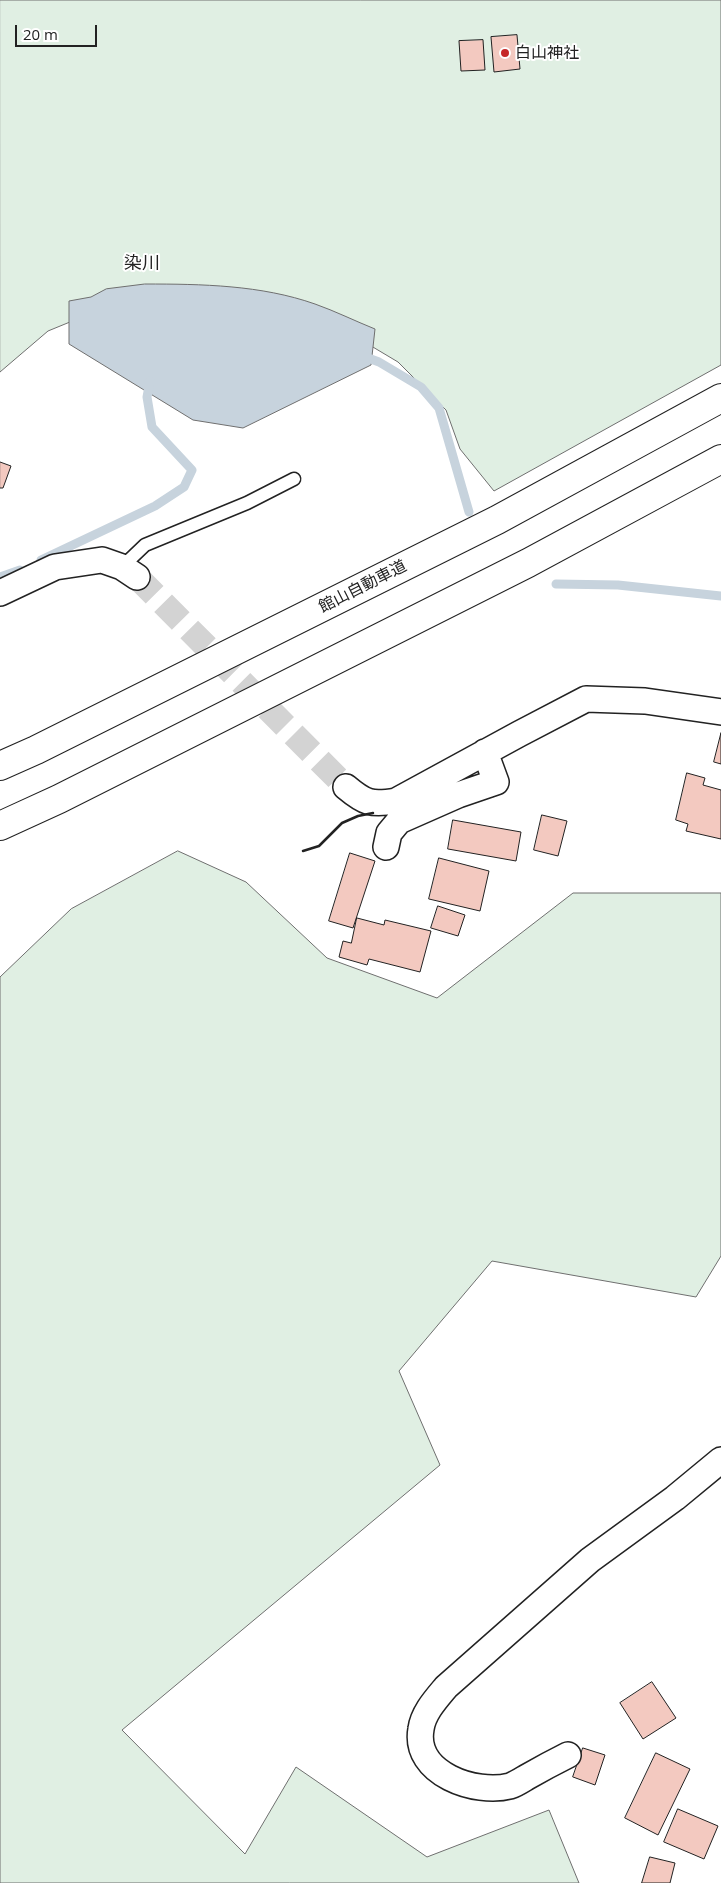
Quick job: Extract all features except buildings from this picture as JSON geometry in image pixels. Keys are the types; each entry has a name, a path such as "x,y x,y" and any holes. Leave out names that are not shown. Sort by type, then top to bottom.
{"highway":[{"name":"館山自動車道","path":"0,766 45,746 497,520 721,398"},
{"path":"0,826 59,799 528,563 721,459"}],"street":[{"path":"0,594 55,567 102,560 130,572"},
{"path":"346,787 362,800 380,803 396,801 586,700 645,701 721,712"},
{"path":"386,848 390,833 399,820 458,795 496,782 485,752"},
{"path":"568,1754 512,1786 488,1789 474,1787 444,1775 430,1762 424,1751 420,1731 422,1722 432,1704 446,1687 590,1560 675,1498 721,1460"}],"lane":[{"path":"130,572 145,545 247,502 294,479"}],"green space":[{"path":"0,0 721,0 721,365 494,491 460,449 446,410 398,362 346,331 87,315 48,331 0,372"},
{"path":"178,851 246,882 327,958 437,998 573,893 721,893 721,1256 696,1297 492,1261 399,1371 440,1465 122,1730 245,1854 296,1767 427,1857 549,1810 579,1883 0,1883 0,977 71,909"}],"shaded area":[{"path":"145,284 210,285 253,289 315,304 375,329 371,365 243,428 193,420 69,344 69,301 91,297 106,289"}],"waterway":[{"path":"360,355 379,362 421,387 439,408 469,512"},
{"path":"41,560 155,506 184,487 192,470 152,427 147,397 150,381"},
{"path":"0,577 20,570"},
{"path":"556,584 618,585 721,596"}],"tunnel":[{"path":"137,577 346,787"}],"wall":[{"path":"303,851 319,846 342,823 358,816 373,813"}],"place":[{"name":"白山神社","path":"505,53"}],"district":[{"name":"染川","path":"142,264"}]}
